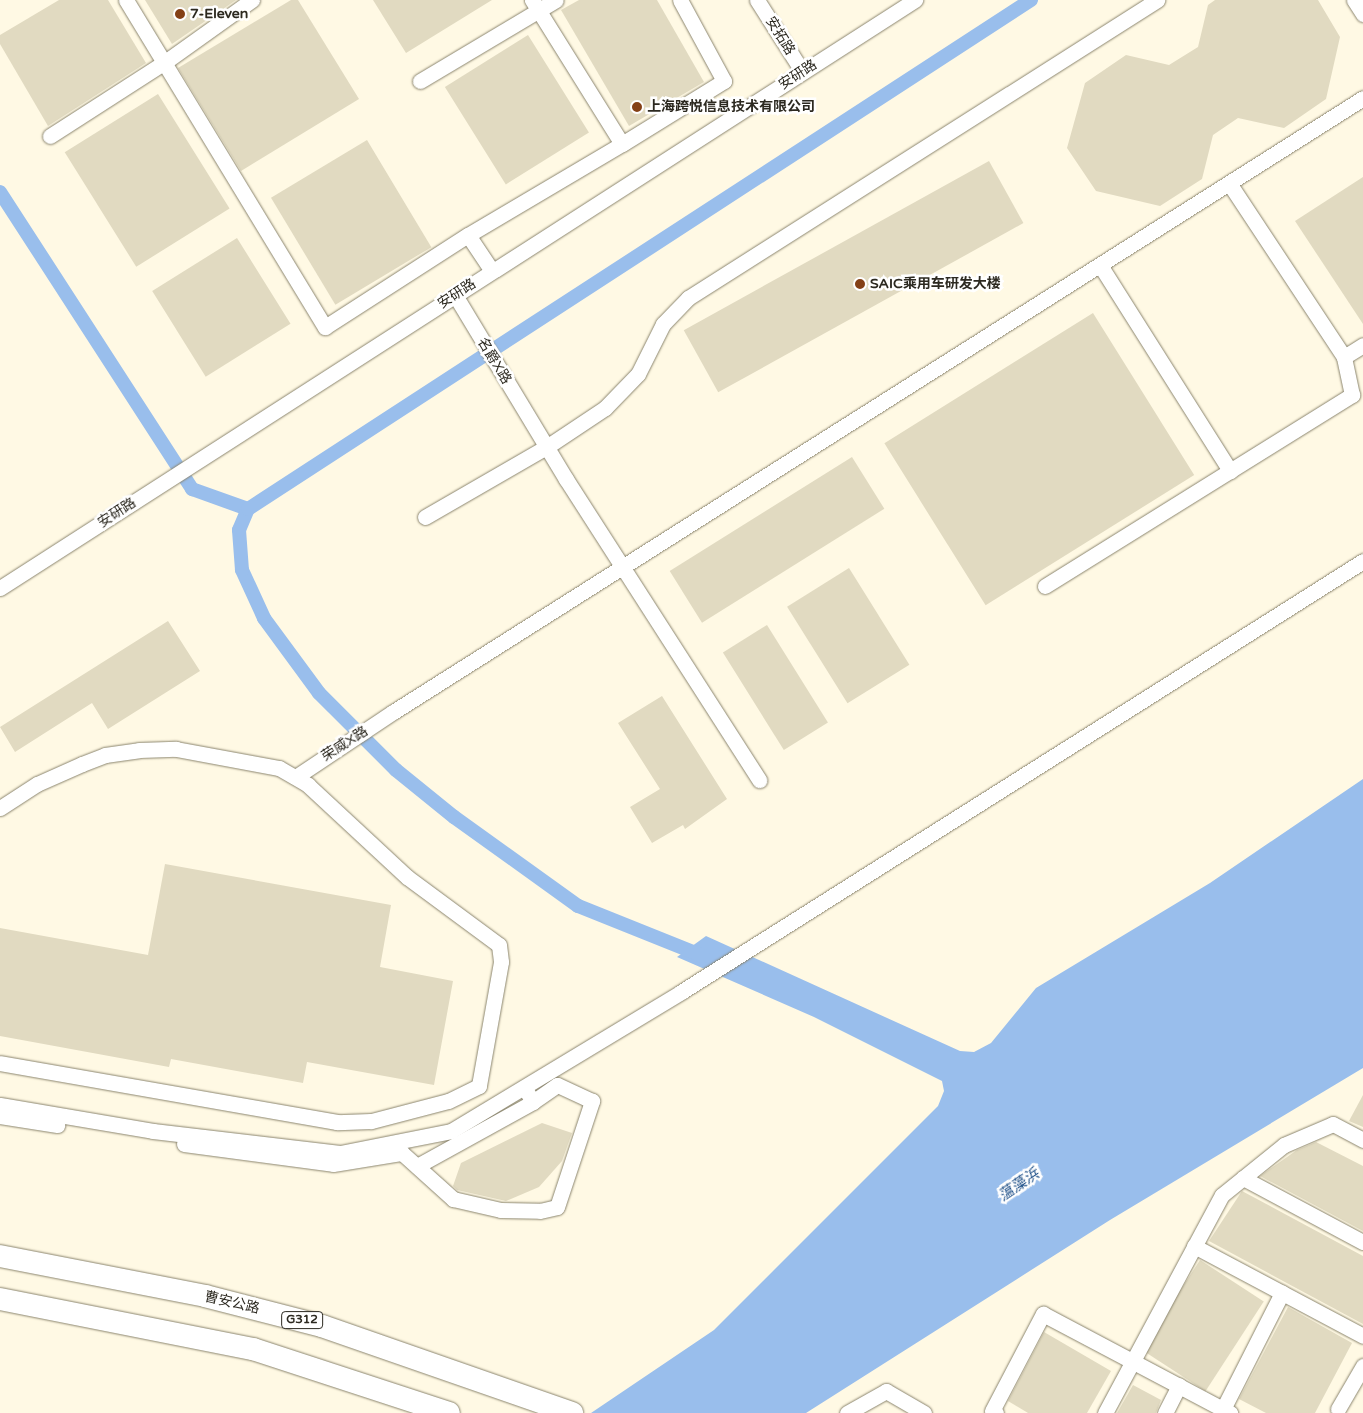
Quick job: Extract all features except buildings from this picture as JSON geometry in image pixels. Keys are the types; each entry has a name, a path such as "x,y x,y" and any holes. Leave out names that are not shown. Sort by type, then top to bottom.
{"highway":[{"name":"曹安公路","path":"0,1256 205,1296 322,1326 572,1413"},
{"path":"9,1301 253,1349 450,1413"}],"street":[{"path":"126,0 325,327 468,235 724,81 680,0"},
{"path":"50,136 165,62 252,0"},
{"path":"420,81 535,5 556,0"},
{"name":"安拓路","path":"757,0 802,71"},
{"name":"安研路","path":"0,588 914,0"},
{"path":"425,517 548,446 605,408 624,391 648,359 663,324 688,298 1157,0"},
{"path":"1354,0 1363,14"},
{"path":"535,5 622,144"},
{"name":"荣威X路","path":"297,776 393,712 1363,98"},
{"path":"1045,586 1352,395 1344,357 1230,183"},
{"path":"468,235 492,271"},
{"path":"1100,265 1230,471"},
{"name":"名爵X路","path":"455,295 534,426 759,780"},
{"path":"1344,357 1363,345"},
{"path":"0,1105 153,1131 340,1153 444,1132 524,1087 681,992 764,936 1363,561"},
{"path":"0,808 37,784 82,764 105,756 139,750 176,749 279,768 297,776 407,877 499,945 501,962 479,1086 448,1101 352,1123 0,1063"},
{"path":"0,1116 311,1163 333,1164 402,1153 453,1199 501,1210 540,1211 558,1207 592,1101 558,1085 533,1102 417,1166"},
{"path":"524,1087 533,1102"},
{"path":"1104,1413 1222,1195 1284,1145 1333,1124 1363,1140"},
{"path":"444,1132 455,1145"},
{"path":"1243,1178 1363,1242"},
{"path":"1194,1246 1363,1336"},
{"path":"992,1412 1043,1314 1180,1385 1224,1412 1282,1293"},
{"path":"1340,1412 1363,1366"},
{"path":"1165,1413 1180,1385"},
{"path":"847,1413 886,1391 924,1413"}],"water":[{"name":"蕰藻浜","path":"1363,779 1363,1068 1110,1220 806,1413 591,1413 714,1330 938,1106 944,1091 942,1081 814,1017 677,957 706,936 960,1051 974,1052 991,1043 1036,988 1210,883"}],"waterway":[{"path":"703,956 578,906 454,817 396,770 319,693 264,618 242,570 239,530 248,509 1031,0"},
{"path":"0,192 192,489 248,509"}],"place":[{"name":"7-Eleven","path":"180,14"},
{"name":"上海跨悦信息技术有限公司","path":"637,107"},
{"name":"SAIC乘用车研发大楼","path":"860,284"}]}
